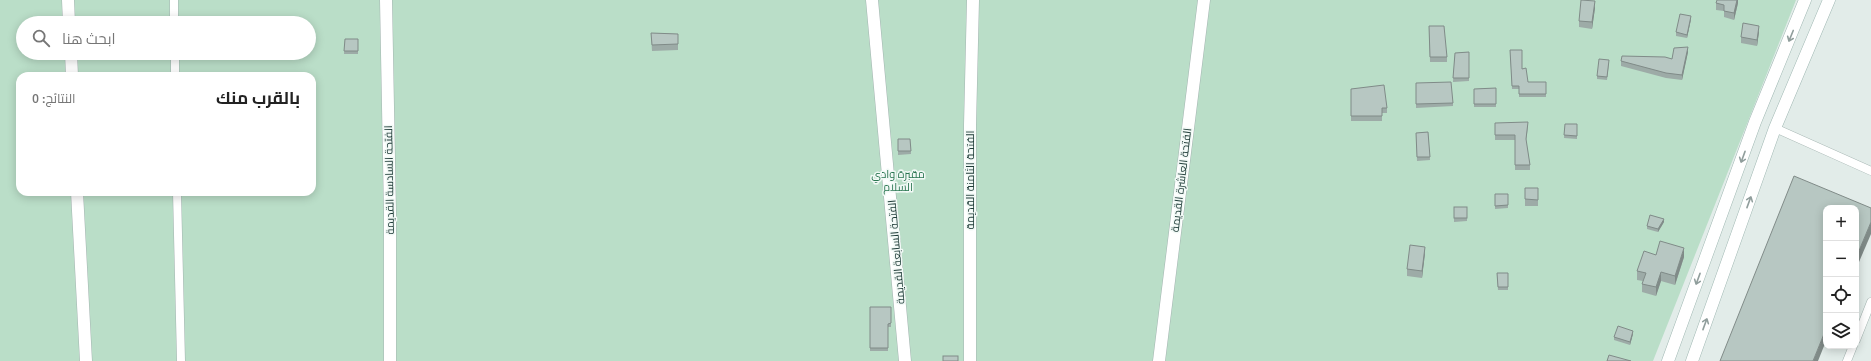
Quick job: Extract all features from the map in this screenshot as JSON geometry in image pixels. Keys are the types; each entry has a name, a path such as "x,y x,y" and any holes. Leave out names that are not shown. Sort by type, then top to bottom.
{"street":[{"path":"68,0 69,16"},
{"name":"الفتحة السادسة القديمة","path":"386,0 390,213 390,361"},
{"name":"الفتحة السابعة القديمة","path":"872,0 906,361"},
{"name":"الفتحة الثامنة القديمة","path":"970,361 970,125 973,0"},
{"name":"الفتحة العاشرة القديمة","path":"1159,361 1204,0"},
{"path":"1668,361 1755,122 1805,0"},
{"path":"1692,361 1775,128 1828,0"},
{"path":"71,60 72,72"},
{"path":"78,196 86,361"}],"lane":[{"path":"174,0 174,16"},
{"path":"175,60 175,72"},
{"path":"1775,128 1871,171"},
{"path":"177,196 181,361"},
{"path":"1859,332 1871,302"},
{"path":"1847,361 1853,349"}],"green space":[{"name":"مقبرة وادي السلام","path":"0,0 1796,0 1653,361 0,361"}],"building":[{"path":"1581,0 1595,1 1592,22 1579,21"},
{"path":"1717,0 1737,0 1734,13 1724,11 1724,5 1716,3"},
{"path":"1680,14 1691,16 1687,35 1676,32"},
{"path":"1743,23 1759,26 1757,40 1741,37"},
{"path":"1429,26 1444,26 1447,57 1430,57"},
{"path":"651,33 678,34 678,44 652,45"},
{"path":"345,39 358,39 358,51 344,51"},
{"path":"1688,47 1682,75 1666,73 1621,61 1622,56 1665,57 1672,59 1674,48"},
{"path":"1510,50 1522,50 1522,69 1526,68 1528,82 1546,82 1546,94 1519,94 1519,86 1512,86"},
{"path":"1469,52 1469,78 1453,78 1455,53"},
{"path":"1599,59 1609,60 1607,77 1597,76"},
{"path":"1451,82 1453,103 1416,104 1416,83"},
{"path":"1384,85 1387,108 1382,108 1382,116 1351,116 1351,89"},
{"path":"1496,88 1496,104 1474,104 1474,89"},
{"path":"1528,122 1526,139 1530,165 1515,165 1515,135 1495,135 1495,123"},
{"path":"1565,124 1577,124 1577,136 1564,135"},
{"path":"1428,132 1430,157 1417,157 1416,133"},
{"path":"898,139 910,139 911,151 898,151"},
{"path":"1794,176 1871,208 1871,222 1859,251 1859,205 1823,205 1823,336 1813,361 1720,361"},
{"path":"1525,188 1538,188 1538,200 1525,199"},
{"path":"1495,194 1508,194 1508,205 1495,206"},
{"path":"1454,207 1467,207 1467,218 1454,218"},
{"path":"1650,215 1664,219 1658,229 1647,226"},
{"path":"1660,241 1684,248 1675,276 1661,272 1656,287 1642,284 1646,273 1637,271 1644,251 1656,255"},
{"path":"1410,245 1425,247 1422,271 1407,269"},
{"path":"1497,273 1508,273 1508,287 1498,287"},
{"path":"870,307 891,307 891,323 888,324 888,348 870,348"},
{"path":"1618,326 1633,331 1630,342 1614,337"},
{"path":"1609,355 1631,361 1607,361"},
{"path":"943,356 958,356 958,361 943,361"}]}
